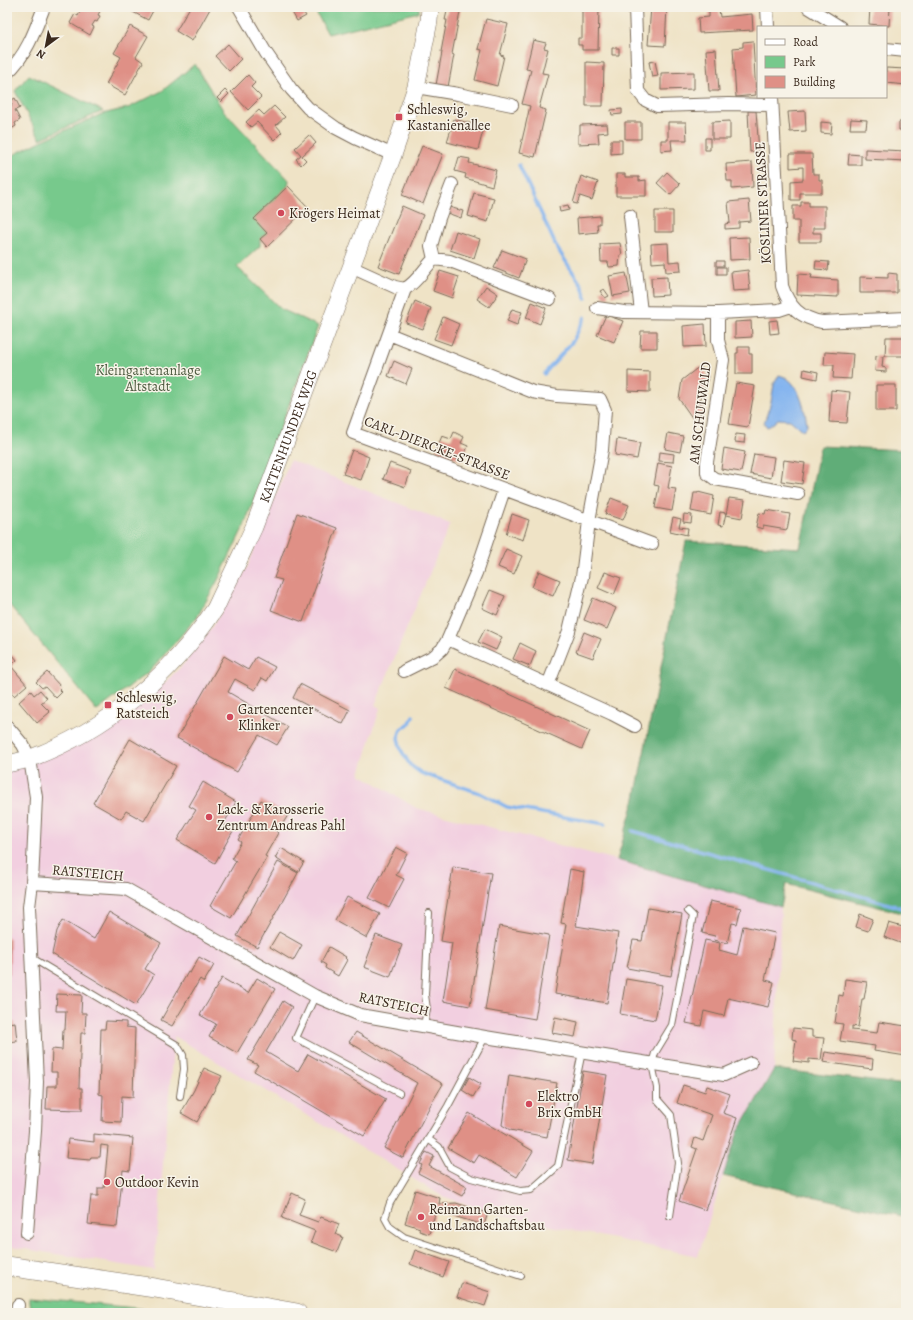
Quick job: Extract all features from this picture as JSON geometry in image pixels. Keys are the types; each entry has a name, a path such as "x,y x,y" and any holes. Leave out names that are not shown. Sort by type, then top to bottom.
{"main road":[{"path":"7,1266 155,1288 297,1313"}],"street":[{"path":"7,73 14,67 32,39 44,7"},
{"path":"239,7 266,53 291,89 308,108 336,128 393,155"},
{"name":"KATTENHUNDER WEG","path":"7,764 30,759 72,740 123,707 166,670 189,643 215,608 254,527 393,155 416,88 429,21 430,7"},
{"path":"635,7 638,91 645,100 657,106 772,101"},
{"path":"767,7 768,26"},
{"path":"808,7 838,26"},
{"path":"887,49 906,51"},
{"path":"416,88 458,94 512,105"},
{"name":"KÖSLINER STRASSE","path":"772,101 782,286 785,297 791,306"},
{"path":"434,259 431,246 439,218 452,184"},
{"path":"630,216 641,312"},
{"path":"350,267 395,287 405,289 414,283 434,259"},
{"path":"434,259 450,261 550,299"},
{"name":"CARL-DIERCKE-STRASSE","path":"405,289 353,433 589,522 652,544"},
{"path":"597,308 624,312 718,313 780,310 791,306 805,317 822,322 906,318"},
{"name":"AM SCHULWALD","path":"718,313 718,340 723,360 707,462 707,473 715,479 798,494"},
{"path":"389,334 534,392 557,396 600,399 605,410 602,450 589,522 582,577 570,631 548,685"},
{"path":"404,671 434,656 442,649 448,639 476,573 504,490"},
{"path":"448,639 635,726"},
{"path":"7,726 23,745 30,759"},
{"name":"RATSTEICH","path":"27,1233 35,1131 37,1082 29,907 32,883 36,797 30,759"},
{"name":"RATSTEICH","path":"32,883 126,889 315,996 360,1015 485,1037 724,1075 751,1063"}],"lane":[{"path":"670,1216 678,1163 671,1115 657,1099 652,1064 655,1053 672,1025 693,916 688,911"},
{"path":"424,1026 427,1009 425,995 429,912"},
{"path":"32,958 177,1045 183,1055 184,1069 180,1096"},
{"path":"315,996 296,1038 399,1093"},
{"path":"485,1037 448,1106 390,1204 384,1218 390,1227 404,1237 521,1276"},
{"path":"428,1139 439,1147 450,1167 471,1178 520,1192 531,1190 558,1166 582,1052"}],"shaded area":[{"path":"290,460 450,524 375,705 380,708 360,774 416,808 617,860 781,907 774,1069 738,1132 698,1256 502,1216 442,1196 174,1036 154,1270 7,1246 7,771 104,730 142,704 182,666 212,627 247,568"}],"green space":[{"path":"313,7 419,7 419,12 328,34"},
{"name":"Kleingartenanlage Altstadt","path":"195,64 223,110 289,180 288,186 254,219 267,233 260,239 260,246 237,267 281,309 318,326 244,526 218,580 197,617 151,670 97,711 7,602 7,158 102,114 128,108 162,91"},
{"path":"29,75 103,111 40,139 15,91"},
{"path":"820,446 906,450 906,914 786,884 781,907 617,860 635,798 686,541 800,548"},
{"path":"774,1069 906,1085 906,1217 723,1176 738,1132"},
{"path":"29,1298 189,1313 37,1313 29,1304"}],"water":[{"path":"779,375 792,383 799,394 804,408 807,426 803,431 790,420 778,419 767,427 764,423 771,402 774,384"}],"building":[{"path":"97,7 101,9 98,15 100,16 97,22 95,21 93,24 92,26 94,27 90,35 70,23 75,14 78,16 81,10 78,8"},
{"path":"133,7 155,7 148,20 131,11"},
{"path":"190,7 211,7 192,41 176,31"},
{"path":"289,7 300,7 306,16 297,21"},
{"path":"448,7 461,7 452,54 454,55 448,87 436,85"},
{"path":"582,7 599,7 598,50 582,50 582,45 578,45 578,38 582,38"},
{"path":"651,7 667,7 665,46 648,45"},
{"path":"870,7 890,7 889,26 869,24"},
{"path":"719,9 720,17 752,14 753,30 699,33 698,18 709,17 709,10"},
{"path":"486,19 508,24 500,55 504,56 497,86 475,80 482,50 478,49"},
{"path":"130,26 148,36 136,57 143,62 125,95 106,84 121,57 114,53"},
{"path":"533,40 546,43 544,48 548,49 542,73 548,74 539,108 546,110 535,157 519,153 530,106 522,104 531,70 526,69"},
{"path":"753,41 756,95 736,97 733,48 743,47 743,42"},
{"path":"228,44 241,59 229,71 215,56"},
{"path":"612,48 619,48 619,55 612,55"},
{"path":"716,49 719,91 709,91 706,50"},
{"path":"655,61 658,76 652,77 649,62"},
{"path":"586,62 604,63 603,106 586,106"},
{"path":"887,68 906,69 906,85 887,83"},
{"path":"694,72 694,89 661,90 661,73"},
{"path":"248,75 255,83 251,87 261,97 248,110 231,92"},
{"path":"225,90 229,94 221,102 217,98"},
{"path":"15,98 20,108 15,110 20,120 15,123 16,126 8,131 7,108 12,105 10,101"},
{"path":"274,106 285,117 276,125 282,132 274,140 257,122 251,127 246,122 259,110 264,115"},
{"path":"622,109 622,114 612,115 611,110"},
{"path":"748,111 756,111 759,151 750,152"},
{"path":"805,111 806,131 790,132 788,112"},
{"path":"454,119 484,127 478,150 447,142"},
{"path":"851,119 867,120 866,129 850,129"},
{"path":"730,121 730,139 712,139 712,122"},
{"path":"625,122 641,122 641,139 625,139"},
{"path":"668,122 686,122 687,140 671,140 672,150 661,151 661,140 668,140"},
{"path":"821,122 832,123 831,134 821,133"},
{"path":"899,122 906,122 906,130 899,130"},
{"path":"607,124 608,132 598,133 599,143 578,144 580,125"},
{"path":"309,135 316,143 302,156 306,160 301,165 296,159 301,155 295,148"},
{"path":"705,138 710,138 710,150 705,150"},
{"path":"611,140 622,140 622,153 611,154"},
{"path":"422,146 443,154 423,204 402,195"},
{"path":"865,149 906,151 906,161 865,159"},
{"path":"790,154 812,154 813,174 819,174 819,180 822,180 822,193 800,193 800,200 791,200 791,181 803,180 803,167 790,168"},
{"path":"849,154 861,155 861,165 848,165"},
{"path":"459,157 470,159 469,163 496,170 492,186 465,178 466,174 455,171"},
{"path":"752,162 753,187 732,189 732,181 727,181 726,164"},
{"path":"667,172 680,184 670,195 657,183"},
{"path":"616,174 625,174 625,177 639,177 639,181 646,180 646,196 616,196"},
{"path":"581,176 598,182 592,200 580,196 577,204 573,203"},
{"name":"Krögers Heimat","path":"288,186 308,207 267,247 260,239 267,233 254,219"},
{"path":"474,193 494,198 488,222 468,216"},
{"path":"749,200 751,221 739,222 739,228 725,229 725,224 730,223 728,202"},
{"path":"801,202 809,202 809,206 825,206 825,228 813,228 813,233 821,233 821,242 799,242 799,221 793,221 793,206 801,206"},
{"path":"568,205 569,210 560,212 559,207"},
{"path":"402,206 423,215 399,274 378,266"},
{"path":"449,207 463,211 461,218 447,213"},
{"path":"655,211 673,211 673,232 655,232"},
{"path":"600,216 600,224 597,224 598,232 578,234 577,218"},
{"path":"456,231 480,239 474,258 450,250"},
{"path":"749,237 750,259 730,260 729,238"},
{"path":"620,243 622,255 620,255 619,266 609,267 608,262 601,262 600,244"},
{"path":"668,243 669,262 680,261 681,271 666,272 665,262 652,263 651,244"},
{"path":"502,250 526,259 519,278 494,268"},
{"path":"716,261 724,261 724,266 716,266"},
{"path":"816,261 829,262 828,270 815,269"},
{"path":"717,267 726,267 726,274 717,274"},
{"path":"748,270 750,290 733,291 731,272"},
{"path":"440,271 459,277 452,298 433,291"},
{"path":"626,273 630,293 613,296 609,276"},
{"path":"888,273 897,274 897,293 860,293 860,277 888,278"},
{"path":"798,274 812,275 811,278 838,280 838,297 797,295"},
{"path":"667,277 668,295 652,296 651,278"},
{"path":"486,286 498,294 489,307 477,299"},
{"path":"604,289 609,296 605,298 600,291"},
{"path":"415,301 431,308 423,329 406,323"},
{"path":"532,302 546,308 540,324 526,318"},
{"path":"512,309 522,312 517,325 507,321"},
{"path":"606,315 623,321 614,342 597,335"},
{"path":"443,317 459,324 451,345 434,339"},
{"path":"777,320 779,333 770,334 769,321"},
{"path":"751,321 752,337 735,338 735,322"},
{"path":"705,324 706,346 684,347 683,326"},
{"path":"641,331 657,331 657,348 640,348"},
{"path":"886,337 904,337 904,356 885,356"},
{"path":"738,347 749,347 749,354 752,354 752,374 736,374 736,353 738,353"},
{"path":"825,352 853,354 851,379 833,378 834,365 824,365"},
{"path":"876,356 883,357 882,367 886,368 886,372 875,371"},
{"path":"394,361 412,369 406,384 388,376"},
{"path":"700,366 708,376 706,388 702,390 700,403 705,410 693,419 679,399 682,380"},
{"path":"804,369 818,372 817,379 803,376"},
{"path":"628,371 650,372 650,392 628,391"},
{"path":"736,383 755,386 748,427 729,424"},
{"path":"876,385 896,385 896,411 876,411"},
{"path":"831,390 850,392 847,423 829,422"},
{"path":"454,432 464,437 461,443 468,446 462,461 436,450 442,436 451,439"},
{"path":"668,433 683,436 680,452 665,449"},
{"path":"736,434 745,435 744,443 735,442"},
{"path":"617,439 640,443 637,459 615,455"},
{"path":"724,448 745,452 741,472 721,469"},
{"path":"352,450 369,457 361,480 343,474"},
{"path":"660,452 674,454 673,462 659,461"},
{"path":"754,454 774,457 771,478 750,474"},
{"path":"784,460 805,463 802,484 781,481"},
{"path":"390,463 411,471 405,487 383,479"},
{"path":"658,463 672,466 668,488 676,489 672,511 655,508 659,486 654,485"},
{"path":"698,492 714,496 711,515 691,511 694,493"},
{"path":"611,498 629,505 623,520 605,514"},
{"path":"729,498 745,500 742,518 726,515"},
{"path":"766,510 790,514 787,530 763,526 763,529 756,527 759,513 765,514"},
{"path":"720,512 726,513 723,526 718,525"},
{"path":"297,513 337,528 303,622 271,610 282,580 274,578"},
{"path":"512,514 529,520 523,540 506,534"},
{"path":"684,514 692,515 691,523 683,522"},
{"path":"673,517 681,519 679,527 688,528 687,535 670,531"},
{"path":"506,549 522,556 514,574 498,567"},
{"path":"539,571 560,580 553,596 532,587"},
{"path":"605,572 621,578 614,595 598,588"},
{"path":"490,590 505,596 497,615 482,608"},
{"path":"593,598 616,608 607,629 584,620"},
{"path":"485,629 502,637 496,650 478,642"},
{"path":"584,632 601,639 593,658 576,652"},
{"path":"520,643 536,651 530,666 513,659"},
{"path":"13,655 17,660 11,666 27,685 14,696 7,687 7,659"},
{"name":"Gartencenter Klinker","path":"224,656 248,670 256,657 275,667 267,681 262,678 255,690 235,679 228,692 288,727 277,745 259,735 237,772 177,738"},
{"path":"455,669 590,731 582,749 446,688"},
{"path":"47,672 61,687 59,689 62,692 56,698 45,686 42,688 36,682"},
{"path":"300,684 350,710 343,724 293,698"},
{"path":"40,690 47,698 41,703 50,712 37,723 19,702 31,691 34,695"},
{"path":"130,739 176,766 144,821 126,811 121,819 93,803"},
{"name":"Lack- & Karosserie Zentrum Andreas Pahl","path":"203,782 236,802 223,825 233,831 215,863 177,840 196,810 189,806"},
{"path":"261,800 288,815 282,825 280,823 276,831 278,833 265,856 267,857 231,918 210,906 236,861 232,858 241,842 238,840"},
{"path":"396,847 407,853 396,875 404,879 389,908 369,898"},
{"path":"281,848 304,862 298,872 275,858"},
{"path":"278,862 298,873 257,947 237,936"},
{"path":"453,867 491,873 470,1006 443,1001 452,943 441,941"},
{"path":"570,869 584,872 576,926 618,933 607,1003 555,994 566,924 561,923"},
{"path":"347,897 380,914 367,938 335,920"},
{"path":"710,901 741,908 737,924 732,923 727,943 714,940 715,936 702,933"},
{"path":"648,908 682,914 671,976 627,968 633,940 642,941"},
{"path":"109,912 161,943 145,969 154,975 136,1005 52,954 57,931 63,920 94,939"},
{"path":"860,914 873,919 868,931 856,927"},
{"path":"889,923 906,928 906,935 903,944 884,937"},
{"path":"499,926 549,935 535,1019 485,1010"},
{"path":"743,926 775,933 765,980 774,982 768,1007 728,998 724,1016 704,1011 701,1026 686,1023 705,940 720,943 719,950 737,955"},
{"path":"279,932 302,945 293,961 270,947"},
{"path":"376,935 402,945 390,977 364,967"},
{"path":"7,937 10,938 10,974 7,974"},
{"path":"329,947 346,957 345,958 347,960 338,976 325,968 326,965 321,962"},
{"path":"199,957 214,965 204,982 200,979 172,1026 161,1020 188,972 190,973"},
{"path":"222,978 248,993 257,978 275,989 237,1053 209,1037 216,1024 200,1015"},
{"path":"626,979 662,985 655,1020 620,1014"},
{"path":"845,979 867,982 864,999 862,999 858,1027 852,1026 852,1030 877,1033 879,1022 906,1026 906,1056 874,1051 875,1046 840,1041 843,1024 835,1023 839,995 843,996"},
{"path":"57,994 82,995 81,1013 86,1013 85,1033 81,1033 80,1053 79,1088 82,1088 82,1110 46,1109 47,1086 57,1086 57,1072 51,1072 52,1049 62,1050 63,1030 65,1030 66,1011 56,1011"},
{"path":"283,1001 292,1007 266,1052 298,1071 308,1054 386,1099 364,1136 254,1071 258,1065 248,1060"},
{"path":"555,1017 578,1022 575,1037 552,1033"},
{"path":"106,1021 126,1022 126,1027 135,1028 133,1097 122,1096 121,1122 102,1121 103,1095 99,1094 101,1029 105,1029"},
{"path":"15,1022 17,1041 7,1042 7,1023"},
{"path":"793,1028 812,1030 812,1037 824,1038 821,1060 809,1059 809,1063 793,1061 796,1040 792,1039"},
{"path":"356,1032 443,1084 403,1158 384,1148 417,1083 349,1042"},
{"path":"825,1052 873,1059 872,1069 823,1062"},
{"path":"204,1068 222,1076 197,1122 181,1113"},
{"path":"583,1071 607,1075 592,1164 568,1160"},
{"name":"Elektro Brix GmbH","path":"509,1075 557,1083 547,1137 510,1130 502,1125"},
{"path":"469,1077 481,1084 473,1097 462,1090"},
{"path":"683,1085 705,1092 707,1086 730,1094 723,1113 737,1118 705,1210 679,1201 697,1149 692,1147 695,1138 703,1141 712,1115 677,1103"},
{"path":"469,1113 533,1151 517,1177 479,1155 474,1163 448,1148"},
{"path":"94,1134 133,1138 130,1171 123,1170 117,1227 88,1224 91,1196 98,1196 98,1188 104,1188 108,1146 101,1145 100,1157 91,1157 90,1160 66,1158 68,1139 94,1142"},
{"path":"426,1152 434,1156 429,1166 467,1187 462,1196 418,1173 422,1165 420,1164"},
{"name":"Reimann Garten- und Landschaftsbau","path":"415,1190 440,1198 439,1204 456,1203 488,1213 484,1225 436,1211 429,1234 419,1231 420,1228 405,1223"},
{"path":"292,1193 305,1199 299,1215 318,1222 321,1217 339,1224 335,1234 343,1237 337,1252 311,1242 315,1231 282,1218"},
{"path":"415,1250 449,1262 443,1277 410,1264"},
{"path":"462,1283 490,1292 485,1306 457,1297"}],"waterway":[{"path":"519,165 557,248 582,286 586,298"},
{"path":"544,374 573,341 585,317"},
{"path":"413,716 410,723 401,729 398,738 401,750 410,765 421,773 480,793 507,807 605,824"},
{"path":"633,831 906,909"}],"place":[{"name":"Schleswig, Kastanienallee","path":"399,117"},
{"name":"Krögers Heimat","path":"281,213"},
{"name":"Schleswig, Ratsteich","path":"108,705"},
{"name":"Gartencenter Klinker","path":"230,717"},
{"name":"Lack- & Karosserie Zentrum Andreas Pahl","path":"209,817"},
{"name":"Elektro Brix GmbH","path":"529,1104"},
{"name":"Outdoor Kevin","path":"107,1182"},
{"name":"Reimann Garten- und Landschaftsbau","path":"421,1217"}]}
